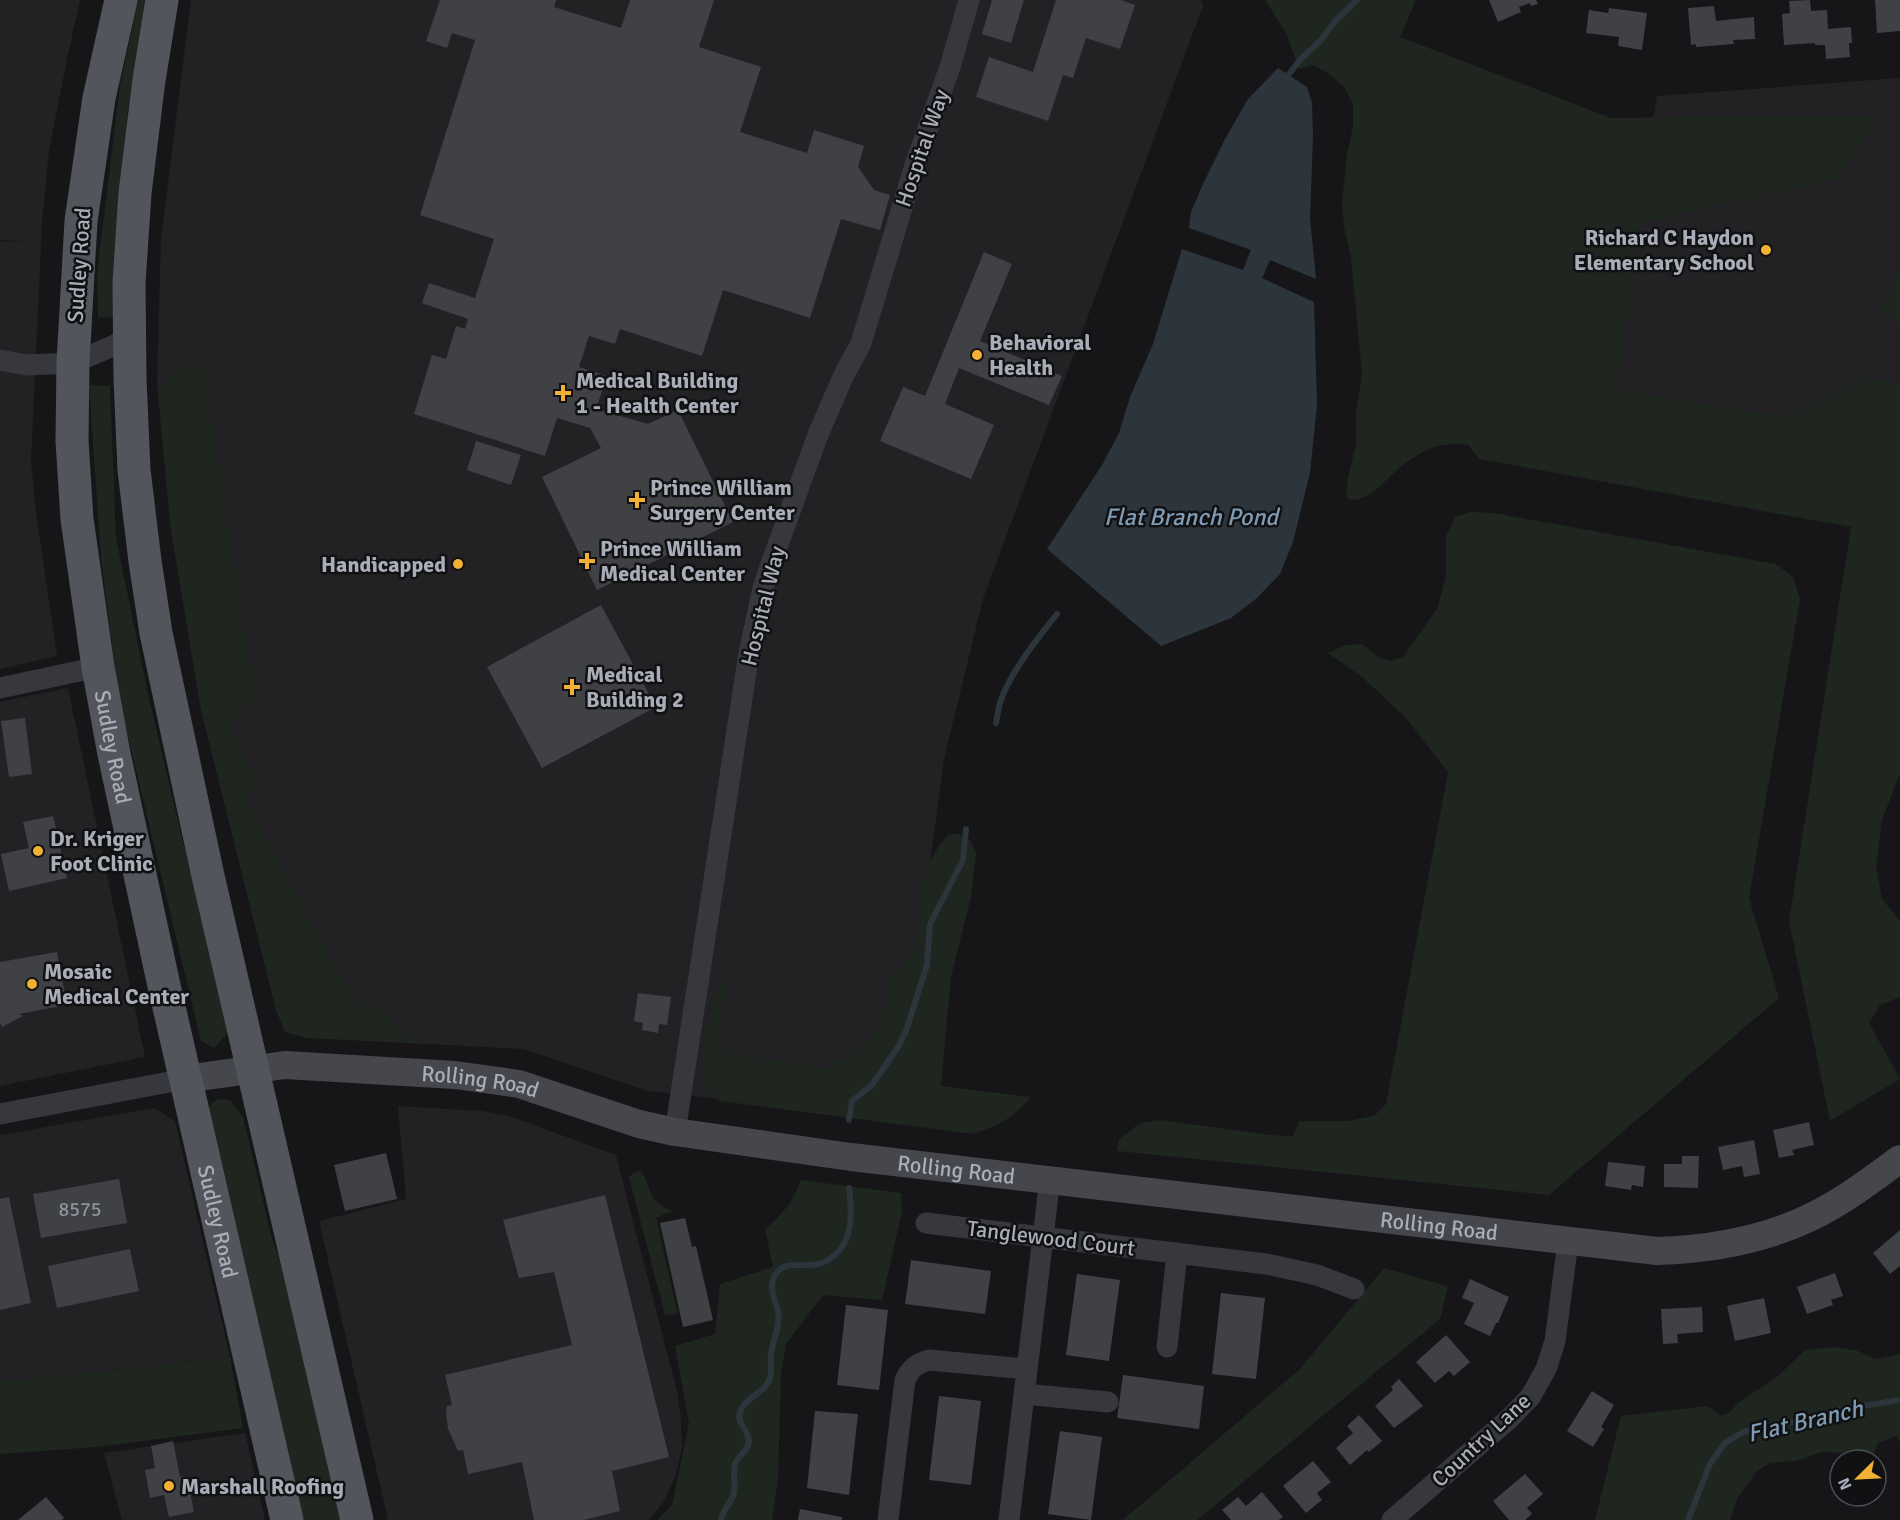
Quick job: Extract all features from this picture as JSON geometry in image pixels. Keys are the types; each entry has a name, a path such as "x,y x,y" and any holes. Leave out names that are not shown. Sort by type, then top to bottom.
{"main road":[{"name":"Sudley Road","path":"121,0 99,98 81,221 72,363 72,441 76,515 98,667 116,765 286,1520"},
{"path":"162,0 135,193 129,283 134,470 145,561 156,633 208,876 357,1520"}],"street":[{"name":"Hospital Way","path":"675,1132 749,652 763,588 819,432 861,343 915,165 951,64 969,0"},
{"path":"0,360 27,365 72,363 129,339"},
{"path":"0,688 98,667"},
{"name":"Rolling Road","path":"0,1114 185,1079 285,1065 455,1075 498,1080 533,1088 639,1124 675,1132 850,1156 1658,1251 1696,1250 1765,1236 1801,1222 1836,1204 1900,1159"},
{"path":"1009,1520 1050,1179"},
{"name":"Tanglewood Court","path":"926,1223 1291,1269 1336,1281 1354,1289"},
{"name":"Country Lane","path":"1392,1520 1510,1419 1531,1396 1546,1369 1555,1341 1568,1242"},
{"path":"1167,1347 1177,1253"},
{"path":"888,1520 905,1380 910,1370 918,1363 929,1360 1027,1369"},
{"path":"1024,1394 1108,1402"}],"shaded area":[{"path":"0,0 80,0 49,151 42,222 31,461 57,656 0,669 0,242 24,241 0,240"},
{"path":"138,0 151,0 128,109 115,317 98,318 97,273 120,86"},
{"name":"Prince William Medical Center","path":"191,0 1201,0 1203,6 983,599 944,759 896,1118 647,1091 524,1049 308,1038 285,1032 276,1010 201,710 170,523 157,382 161,239"},
{"path":"1265,0 1416,0 1400,37 1611,118 1882,115 1838,178 1640,223 1617,391 1792,417 1867,378 1900,385 1900,773 1882,820 1876,867 1882,899 1900,921 1900,997 1880,1005 1869,1023 1900,1079 1830,1121 1789,921 1851,527 1479,459 1468,445 1456,444 1424,451 1371,493 1356,500 1350,500 1346,496 1356,444 1356,413 1362,373 1351,258 1344,227 1342,203 1347,155 1353,126 1353,104 1344,87 1328,73 1312,65 1299,69 1286,33"},
{"name":"Richard C Haydon Elementary School","path":"1900,78 1900,451 1606,404 1657,96"},
{"path":"1900,272 1900,321 1878,308"},
{"path":"203,364 255,696 230,725 260,789 243,795 353,1000 380,1011 419,1043 308,1038 285,1032 276,1010 201,710 170,523 158,391 176,370"},
{"path":"89,385 110,386 116,538 148,694 228,1033 214,1048 201,1041 119,699 101,558"},
{"path":"1470,512 1494,513 1776,564 1793,577 1800,599 1749,898 1779,998 1549,1195 1117,1151 1119,1139 1140,1123 1161,1120 1293,1136 1299,1121 1348,1121 1374,1116 1386,1104 1448,772 1405,717 1362,677 1328,653 1346,645 1362,644 1380,658 1390,661 1403,657 1438,607 1446,576 1446,536 1455,517"},
{"path":"68,688 145,1057 0,1086 0,702"},
{"path":"949,834 959,834 970,840 976,853 971,897 951,977 941,1086 1031,1097 1005,1120 973,1134 719,1101 703,1086 703,1060 718,986 725,983 722,1035 728,1054 830,1069 835,1059 850,1059 874,1034 887,999 891,970 900,970 912,950 920,890 925,873 933,855"},
{"path":"218,1099 230,1100 243,1117 272,1239 295,1299 347,1520 299,1520 208,1110"},
{"path":"398,1106 482,1111 509,1116 616,1155 678,1395 681,1421 682,1447 676,1474 665,1500 649,1520 388,1520 319,1221 406,1199"},
{"path":"154,1108 175,1121 230,1357 0,1382 0,1135"},
{"path":"640,1170 654,1198 663,1207 672,1211 656,1218 678,1314 665,1315 629,1177"},
{"path":"801,1180 901,1193 902,1212 882,1300 823,1295 786,1344 781,1375 778,1479 772,1520 657,1520 672,1505 689,1423 675,1346 715,1334 720,1284 773,1267 765,1229 786,1208"},
{"path":"1384,1268 1448,1286 1440,1319 1197,1520 1123,1520 1300,1369"},
{"path":"1833,1347 1858,1351 1876,1359 1900,1354 1900,1441 1896,1436 1878,1443 1876,1448 1828,1448 1828,1452 1795,1461 1770,1463 1757,1471 1738,1497 1730,1520 1595,1520 1621,1416 1707,1406 1720,1415 1729,1413 1739,1402 1777,1377 1805,1350"},
{"path":"230,1357 243,1428 97,1447 0,1454 0,1382"},
{"path":"245,1433 265,1520 122,1520 104,1453"}],"water":[{"name":"Flat Branch Pond","path":"1278,68 1307,87 1312,103 1310,218 1316,279 1270,260 1262,278 1314,302 1317,404 1310,473 1293,542 1280,574 1257,598 1231,618 1161,646 1047,549 1102,465 1119,433 1130,397 1153,344 1182,249 1243,270 1251,250 1189,228 1191,212 1225,139 1248,99"}],"building":[{"path":"440,0 556,0 554,7 621,28 630,0 714,0 699,47 761,67 740,132 807,153 814,130 864,146 858,167 874,190 890,195 880,230 841,219 810,318 723,290 702,356 620,329 615,344 589,336 579,367 607,376 596,409 648,424 678,410 733,522 597,590 542,477 601,448 590,428 557,418 545,456 414,414 432,355 446,359 456,326 465,329 468,319 422,303 429,283 475,298 494,239 420,215 475,40 452,33 447,48 426,41"},
{"path":"992,0 1024,0 1011,43 982,34"},
{"path":"1056,0 1121,0 1135,5 1120,49 1086,38 1073,78 1063,75 1048,121 976,97 989,57 1033,72"},
{"path":"1489,0 1536,0 1538,4 1531,6 1530,3 1519,7 1521,12 1498,22"},
{"path":"1810,0 1811,11 1827,10 1828,29 1851,27 1850,57 1826,59 1825,45 1815,45 1815,43 1784,45 1782,14 1790,13 1789,1"},
{"path":"1875,0 1900,0 1900,31 1877,33"},
{"path":"1714,6 1716,21 1754,17 1755,39 1733,40 1734,44 1696,47 1696,44 1691,45 1688,8"},
{"path":"1609,8 1647,13 1642,50 1618,46 1619,37 1586,33 1589,10 1608,13"},
{"name":"Behavioral Health","path":"984,252 1012,264 980,341 1062,376 1049,405 959,368 945,404 994,425 971,479 880,441 903,387 925,396"},
{"path":"476,441 521,455 511,485 467,470"},
{"name":"Medical Building 2","path":"601,605 656,707 542,768 487,667"},
{"path":"25,718 32,774 9,777 1,721"},
{"name":"Dr. Kriger Foot Clinic","path":"53,816 67,878 9,891 1,854 29,848 23,822"},
{"name":"Mosaic Medical Center","path":"57,952 67,1005 19,1014 23,1016 2,1027 0,1023 0,962"},
{"path":"638,993 671,997 667,1025 659,1024 658,1033 642,1030 643,1023 634,1021"},
{"path":"1809,1122 1814,1145 1792,1150 1794,1155 1779,1158 1773,1130"},
{"path":"1754,1140 1760,1174 1744,1177 1742,1166 1723,1170 1718,1147"},
{"path":"386,1153 397,1199 345,1211 334,1165"},
{"path":"1682,1156 1699,1156 1698,1188 1664,1187 1664,1164 1682,1164"},
{"path":"1608,1162 1645,1166 1643,1187 1632,1185 1631,1190 1605,1186"},
{"path":"119,1179 127,1223 41,1238 33,1194"},
{"path":"605,1195 669,1457 612,1471 620,1511 584,1520 534,1520 522,1462 468,1474 463,1450 458,1451 448,1429 446,1411 447,1406 452,1405 445,1375 572,1345 554,1272 519,1278 503,1220"},
{"path":"9,1197 31,1303 0,1310 0,1199"},
{"path":"685,1218 692,1247 696,1246 713,1320 683,1327 660,1223"},
{"path":"1900,1230 1900,1266 1890,1274 1873,1253"},
{"path":"130,1249 139,1291 57,1308 48,1266"},
{"path":"911,1260 991,1271 985,1314 905,1304"},
{"path":"1835,1273 1843,1296 1831,1300 1833,1305 1807,1314 1797,1287"},
{"path":"1077,1274 1120,1280 1109,1361 1066,1355"},
{"path":"1470,1279 1509,1297 1490,1336 1464,1324 1474,1303 1462,1298"},
{"path":"1221,1293 1265,1298 1256,1379 1212,1374"},
{"path":"1764,1298 1771,1333 1735,1341 1727,1306"},
{"path":"846,1305 888,1310 879,1390 837,1385"},
{"path":"1702,1307 1703,1332 1677,1334 1678,1343 1663,1344 1661,1309"},
{"path":"1446,1335 1470,1362 1454,1376 1449,1371 1435,1383 1416,1362"},
{"path":"1123,1375 1204,1386 1199,1429 1117,1418"},
{"path":"1399,1379 1423,1406 1394,1428 1375,1406 1393,1390 1391,1387"},
{"path":"1592,1391 1614,1405 1593,1447 1567,1431"},
{"path":"939,1396 981,1401 971,1485 929,1480"},
{"path":"815,1411 858,1414 849,1495 807,1488"},
{"path":"1359,1415 1382,1441 1350,1465 1336,1448 1353,1433 1347,1426"},
{"path":"1060,1431 1102,1437 1091,1520 1048,1514"},
{"name":"Marshall Roofing","path":"173,1441 180,1477 187,1476 194,1512 169,1517 164,1495 150,1498 145,1470 155,1468 151,1446"},
{"path":"1313,1461 1331,1482 1317,1493 1322,1500 1306,1513 1283,1486"},
{"path":"1525,1474 1543,1494 1527,1508 1532,1514 1525,1520 1509,1520 1493,1501"},
{"path":"1262,1492 1283,1517 1279,1520 1231,1520 1222,1510 1238,1497 1246,1506"},
{"path":"46,1497 64,1518 62,1520 18,1520"},
{"path":"800,1509 842,1517 842,1520 798,1520"}],"waterway":[{"path":"1285,79 1336,20 1357,0"},
{"path":"996,723 1000,703 1012,677 1057,614"},
{"path":"849,1120 852,1101 872,1085 906,1031 927,965 930,924 963,860 966,829"},
{"path":"721,1520 734,1492 735,1464 749,1444 739,1416 740,1412 746,1402 764,1388 771,1376 772,1350 779,1316 773,1293 773,1280 779,1270 784,1267 816,1265 840,1250 849,1231 851,1210 849,1188"},
{"name":"Flat Branch","path":"1688,1520 1710,1464 1725,1443 1743,1432 1770,1425 1816,1419 1832,1411 1900,1400"}],"place":[{"name":"Richard C Haydon Elementary School","path":"1766,250"},
{"name":"Behavioral Health","path":"977,355"},
{"name":"Medical Building 1 - Health Center","path":"563,393"},
{"name":"Prince William Surgery Center","path":"637,500"},
{"name":"Prince William Medical Center","path":"587,561"},
{"name":"Handicapped","path":"458,564"},
{"name":"Medical Building 2","path":"572,687"},
{"name":"Dr. Kriger Foot Clinic","path":"38,851"},
{"name":"Mosaic Medical Center","path":"32,984"},
{"name":"Marshall Roofing","path":"169,1486"}]}
